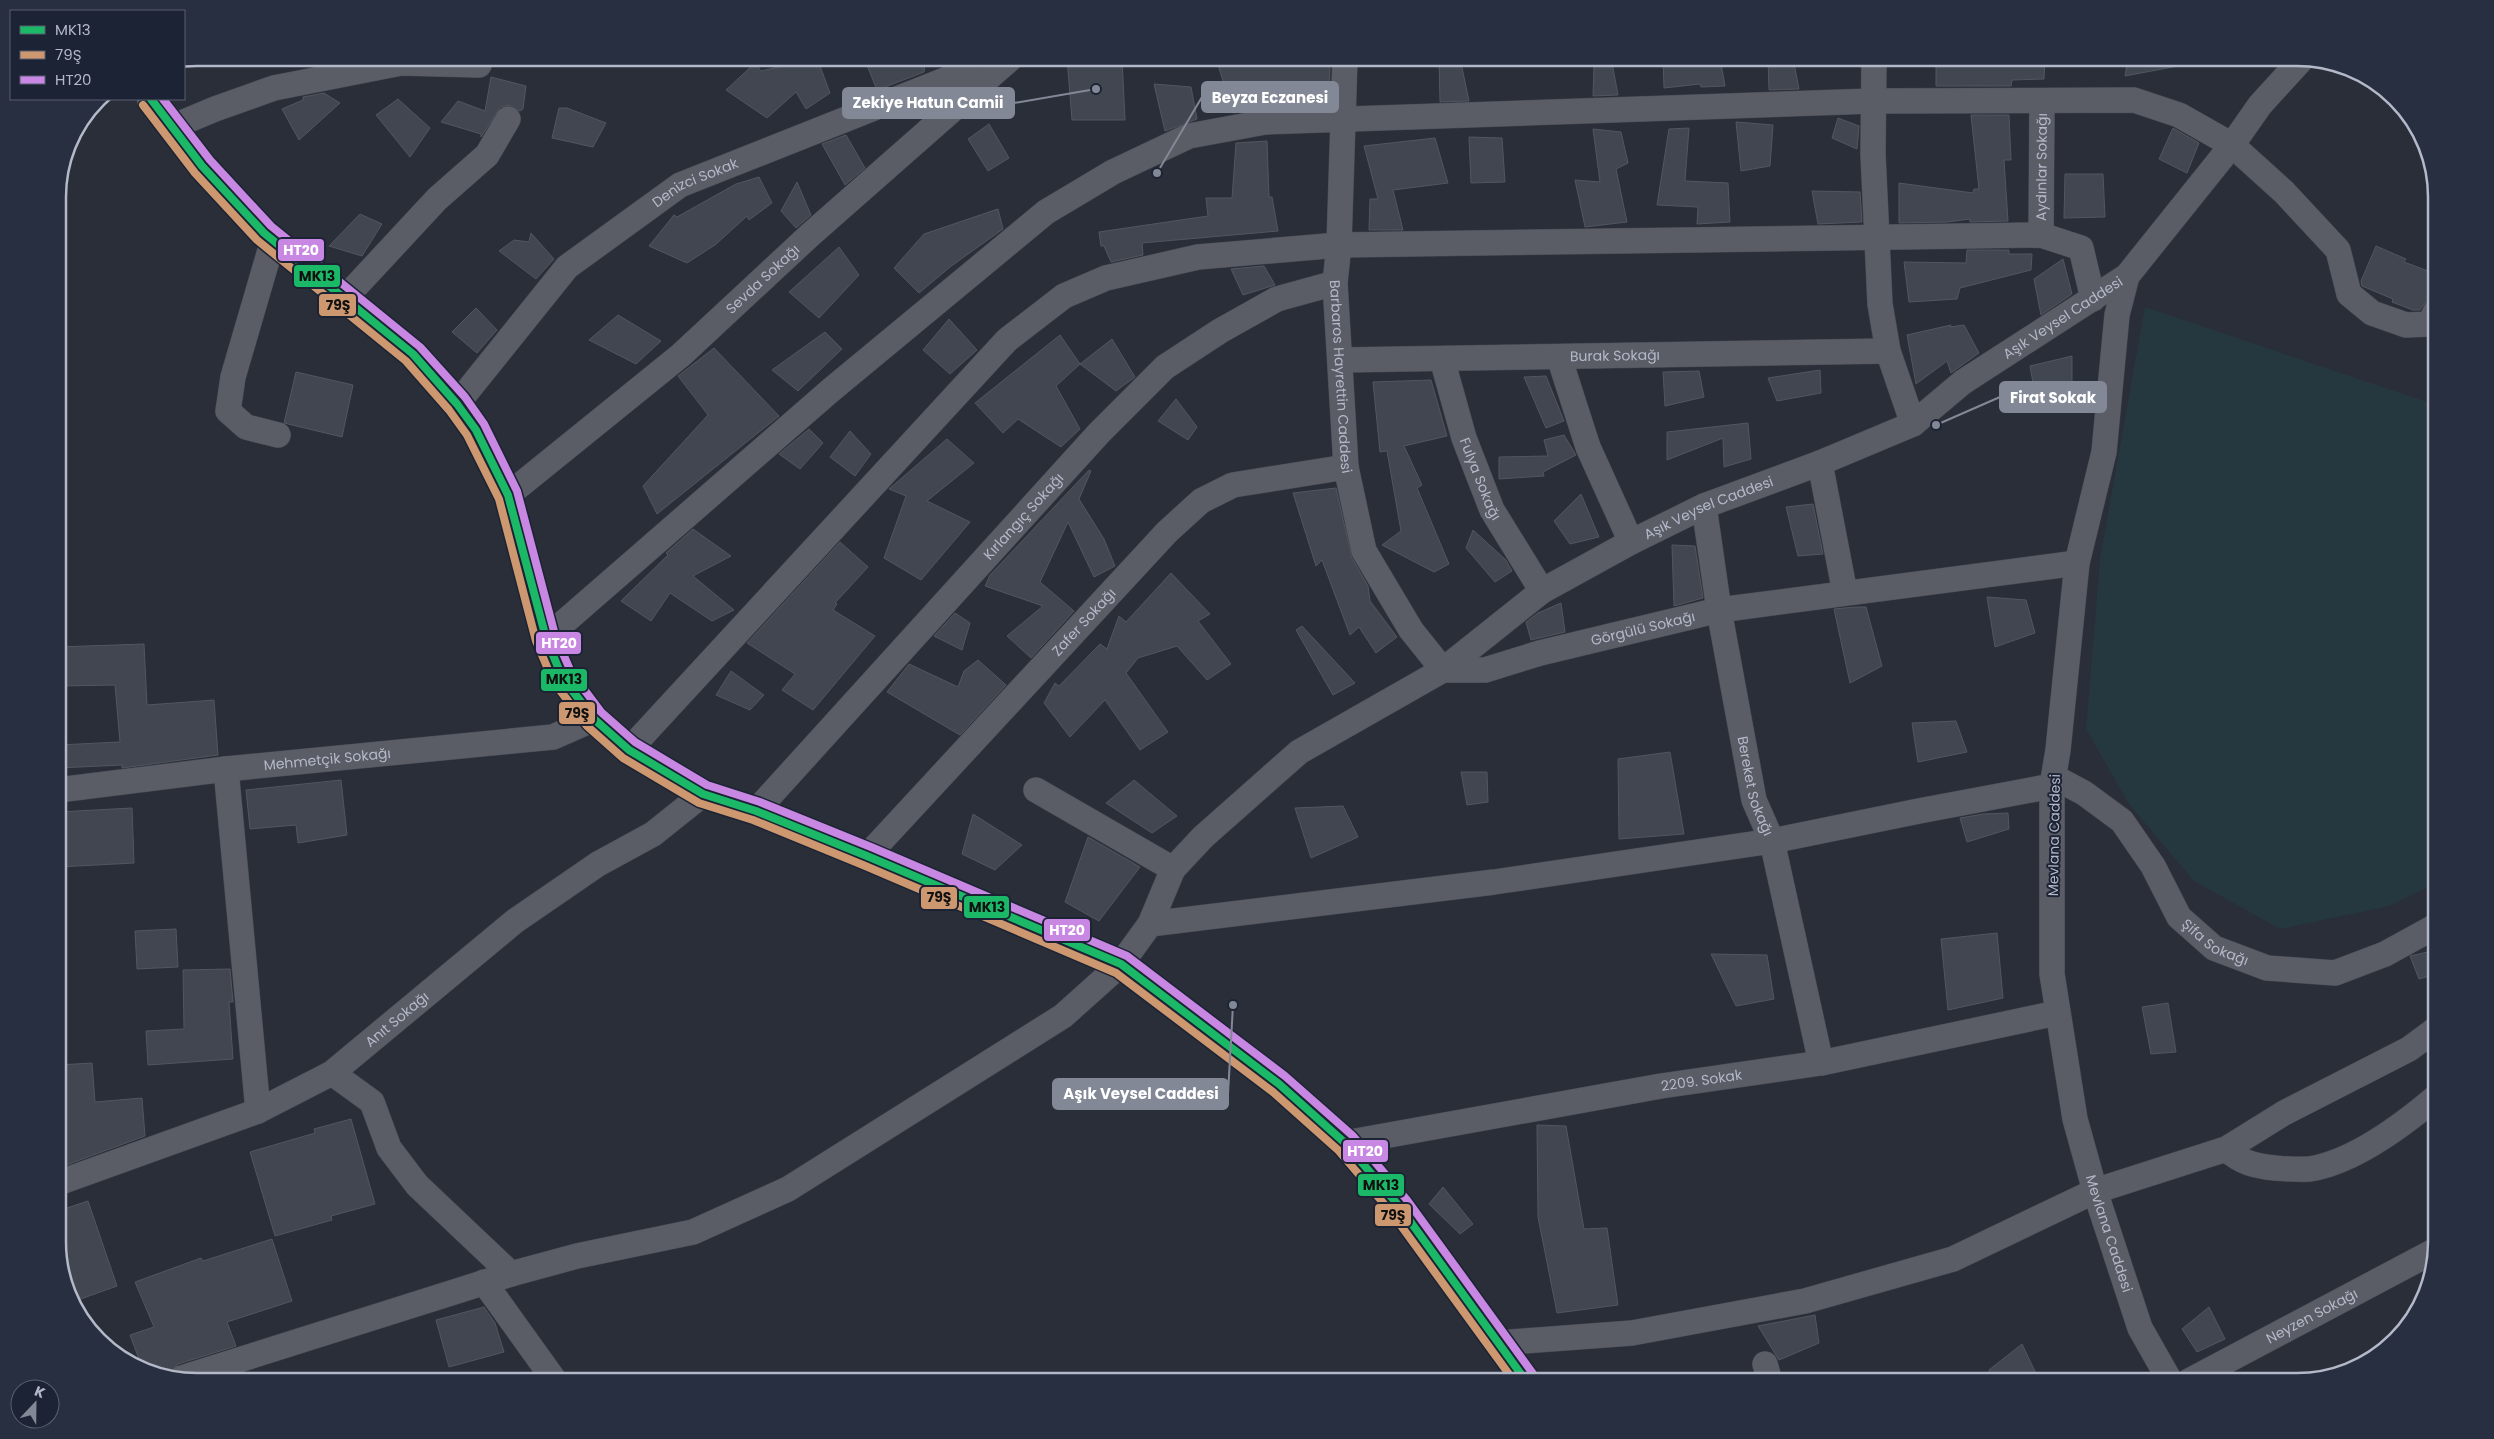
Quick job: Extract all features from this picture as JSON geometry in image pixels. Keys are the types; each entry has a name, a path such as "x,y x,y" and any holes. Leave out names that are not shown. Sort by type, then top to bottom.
{"main road":[{"path":"152,100 202,166 273,240 412,354 458,404 476,430 508,495 546,638 562,677 594,719 629,750 703,794 756,811 867,856 1121,964 1279,1084 1345,1143 1399,1206 1520,1373"}],"street":[{"path":"172,127 274,88 386,66"},
{"name":"Denizci Sokak","path":"458,404 567,267 680,185 980,66"},
{"name":"Sevda Sokağı","path":"508,495 682,355 818,228 1002,66"},
{"name":"Barbaros Hayrettin Caddesi","path":"1345,66 1339,245 1335,283 1346,467 1364,551 1412,630 1443,670"},
{"path":"1874,66 1872,154 1880,304 1888,351 1913,424"},
{"name":"Aşık Veysel Caddesi","path":"198,1373 511,1274 577,1256 693,1232 788,1189 1063,1016 1121,964 1150,924 1173,869 1203,837 1299,752 1443,670 1542,590 1631,542 1704,506 1820,463 1913,424 1963,382 2127,276 2232,145 2260,105 2296,66"},
{"path":"546,638 831,390 1046,212 1114,172 1189,136 1265,122 1873,101 2134,100 2179,116 2232,145 2284,192 2338,250 2349,294 2372,313 2406,325 2427,324"},
{"name":"Aydınlar Sokağı","path":"2041,235 2042,101"},
{"path":"345,298 438,199 487,155 508,119"},
{"path":"629,750 1007,340 1064,296 1106,278 1198,257 1339,245 2041,235 2081,248 2093,299"},
{"path":"273,240 233,377 228,411 246,427 278,435"},
{"name":"Mevlana Caddesi","path":"2127,276 2117,316 2104,452 2077,563 2053,782 2052,974 2075,1119 2095,1191 2140,1328 2165,1373"},
{"name":"Kırlangıç Sokağı","path":"756,811 1098,433 1165,366 1220,331 1277,299 1335,283"},
{"name":"Burak Sokağı","path":"1341,360 1888,351"},
{"path":"1559,357 1588,447 1631,542"},
{"name":"Fulya Sokağı","path":"1442,359 1464,438 1492,510 1542,590"},
{"path":"1820,463 1844,593"},
{"name":"Zafer Sokağı","path":"867,856 1167,532 1201,501 1233,485 1346,467"},
{"name":"Bereket Sokağı","path":"1704,506 1719,610 1754,800 1772,841 1821,1063"},
{"name":"Görgülü Sokağı","path":"1443,670 1485,670 1540,654 1719,610 2077,563"},
{"name":"Mehmetçik Sokağı","path":"67,789 226,769 554,737 594,719"},
{"path":"226,769 258,1111"},
{"path":"1150,924 1494,882 1772,841 2053,782"},
{"name":"Şifa Sokağı","path":"2053,782 2084,793 2122,821 2153,866 2179,917 2214,948 2267,968 2334,973 2385,954 2428,931"},
{"path":"1036,790 1173,869"},
{"name":"Anıt Sokağı","path":"67,1180 258,1111 332,1073 515,921 598,864 653,834 703,794"},
{"name":"2209. Sokak","path":"1345,1143 1661,1086 1821,1063 2057,1013"},
{"path":"1498,1343 1632,1333 1805,1301 1954,1259 2095,1191 2226,1150 2284,1113 2409,1049 2428,1037"},
{"path":"332,1073 372,1102 389,1148 417,1185 511,1274"},
{"path":"2226,1150 2245,1163 2256,1166 2296,1170 2325,1165 2360,1150 2412,1117 2428,1104"},
{"name":"Neyzen Sokağı","path":"2206,1373 2427,1255"},
{"path":"484,1282 549,1373"}],"shaded area":[{"path":"2145,307 2427,402 2428,887 2389,906 2280,929 2194,881 2129,804 2086,729 2100,559"}],"building":[{"path":"752,66 757,66 761,71 783,66 820,66 830,93 806,109 796,92 767,118 726,90"},
{"path":"867,66 925,66 924,72 877,90"},
{"path":"1068,66 1122,66 1125,120 1072,120"},
{"path":"1218,66 1330,66 1329,105 1280,107 1280,100 1255,109 1233,113"},
{"path":"1439,66 1462,66 1469,101 1440,102"},
{"path":"1594,66 1613,66 1618,95 1593,96"},
{"path":"1663,66 1721,66 1725,86 1701,87 1700,84 1664,88"},
{"path":"1768,66 1795,66 1799,89 1769,90"},
{"path":"1936,66 2045,66 2044,79 2012,80 2011,86 1936,86"},
{"path":"2127,66 2178,66 2125,76"},
{"path":"491,77 526,86 523,109 520,111 509,105 500,107 481,137 481,134 441,122 458,101 485,111"},
{"path":"1154,84 1191,87 1197,119 1165,131"},
{"path":"324,93 340,103 299,140 282,109 303,100 303,97"},
{"path":"398,99 430,128 410,157 376,115"},
{"path":"559,108 567,108 606,123 593,147 552,138"},
{"path":"1971,115 2009,115 2011,160 2004,160 2008,221 1970,222 1970,219 1947,222 1899,223 1899,183 1973,193 1974,189 1979,189"},
{"path":"1838,118 1859,126 1857,149 1832,138"},
{"path":"1736,122 1773,125 1770,166 1741,171"},
{"path":"989,124 1009,158 988,171 968,139"},
{"path":"1689,128 1685,181 1728,183 1730,222 1697,224 1698,207 1657,205 1669,129"},
{"path":"2173,128 2199,143 2187,173 2159,159"},
{"path":"1593,129 1621,132 1628,163 1616,169 1627,222 1585,227 1575,180 1600,182"},
{"path":"846,135 865,168 845,185 822,144"},
{"path":"1469,137 1502,138 1505,182 1471,183"},
{"path":"1435,138 1448,183 1393,190 1403,230 1369,230 1370,199 1378,199 1364,146"},
{"path":"1267,141 1269,197 1272,197 1278,231 1142,243 1143,255 1111,262 1104,246 1101,246 1099,232 1208,216 1206,198 1232,198 1236,143"},
{"path":"2065,174 2103,174 2105,217 2064,218"},
{"path":"759,177 772,203 749,220 747,216 715,245 687,263 649,246 674,215 677,217 736,184"},
{"path":"797,182 811,215 796,228 781,211"},
{"path":"1812,191 1860,192 1862,222 1818,224"},
{"path":"998,209 1003,229 950,267 919,293 894,268 924,234"},
{"path":"360,214 382,224 362,256 329,246"},
{"path":"531,233 554,259 536,279 499,251 514,240 529,242"},
{"path":"2376,246 2406,259 2404,262 2427,271 2427,300 2420,310 2413,310 2392,302 2393,299 2362,286 2361,281"},
{"path":"839,247 859,275 819,318 789,292"},
{"path":"1967,250 2009,250 2009,254 2032,254 2031,270 1960,288 1957,299 1909,302 1904,262 1966,263"},
{"path":"2063,259 2072,294 2041,315 2034,279"},
{"path":"1264,266 1275,285 1243,295 1231,269"},
{"path":"476,308 497,330 477,353 452,332"},
{"path":"618,315 661,341 636,364 589,340"},
{"path":"949,319 977,350 950,374 923,350"},
{"path":"1951,325 1950,327 1964,325 1979,353 1951,373 1947,361 1916,384 1907,335"},
{"path":"825,332 842,349 798,391 772,370"},
{"path":"1060,335 1080,364 1056,386 1080,429 1061,447 1018,419 1003,433 975,403"},
{"path":"1112,339 1135,377 1116,391 1080,364"},
{"path":"714,348 779,416 657,514 643,486 708,415 678,376"},
{"path":"2072,356 2072,392 2037,406 2030,366"},
{"path":"1820,370 1821,393 1777,401 1768,378"},
{"path":"1699,371 1704,397 1665,406 1663,372"},
{"path":"296,372 353,385 342,437 284,423"},
{"path":"1546,376 1564,421 1546,428 1524,377"},
{"path":"1431,380 1447,436 1404,446 1422,485 1417,488 1449,564 1434,572 1382,545 1401,531 1387,451 1380,452 1373,382"},
{"path":"1176,399 1197,427 1188,440 1158,421"},
{"path":"1748,423 1751,459 1724,467 1723,438 1667,460 1667,432"},
{"path":"809,429 823,443 800,469 779,454"},
{"path":"850,431 871,454 855,476 830,457"},
{"path":"1564,435 1576,455 1543,472 1544,476 1499,479 1499,457 1548,456 1544,440"},
{"path":"947,439 974,463 927,501 970,522 921,580 884,558 906,496 889,489"},
{"path":"1089,470 1091,471 1079,499 1104,539 1115,566 1094,577 1068,522 1040,582 1074,611 1031,658 1007,636 1043,606 985,586 990,575"},
{"path":"1336,488 1352,558 1368,586 1370,601 1397,637 1376,653 1359,627 1350,635 1322,560 1316,566 1293,493"},
{"path":"1581,494 1599,537 1570,544 1554,521"},
{"path":"1813,504 1823,554 1798,556 1786,507"},
{"path":"693,529 731,556 693,576 734,610 712,621 670,593 651,621 621,601 668,555 666,553"},
{"path":"1473,530 1506,560 1512,571 1495,582 1466,548"},
{"path":"840,542 868,567 835,603 837,604 833,610 875,636 813,710 782,690 795,674 747,643"},
{"path":"1672,545 1695,546 1703,598 1674,606"},
{"path":"1171,573 1210,614 1198,621 1231,664 1207,680 1177,646 1138,658 1126,673 1168,732 1140,750 1105,700 1070,737 1044,703 1055,683 1059,686 1100,644 1107,649 1119,616 1126,622"},
{"path":"1987,597 2026,600 2035,633 1995,647"},
{"path":"1561,603 1565,632 1531,640 1526,622 1538,613"},
{"path":"1866,607 1882,666 1850,683 1834,609"},
{"path":"955,613 970,623 962,650 934,636"},
{"path":"1302,626 1355,683 1333,695 1296,630"},
{"path":"144,644 147,705 214,700 218,755 122,768 122,765 67,768 67,745 120,742 115,685 67,686 67,647"},
{"path":"978,660 1006,685 960,735 887,692 909,664 958,687 964,671"},
{"path":"731,671 764,695 750,710 716,695"},
{"path":"1956,721 1967,752 1918,762 1912,723"},
{"path":"1670,752 1684,834 1619,839 1618,759"},
{"path":"1461,772 1487,772 1488,802 1467,805"},
{"path":"341,780 347,835 298,843 296,825 250,829 246,790"},
{"path":"1134,780 1177,816 1152,833 1106,803"},
{"path":"1343,806 1358,837 1311,858 1295,808"},
{"path":"132,808 134,863 67,867 67,812"},
{"path":"2008,813 2009,829 1967,842 1960,818 1983,814"},
{"path":"973,814 1022,845 995,870 962,854"},
{"path":"1088,837 1140,867 1099,921 1065,902"},
{"path":"176,929 178,967 137,969 135,931"},
{"path":"1997,933 2003,998 1948,1010 1941,939"},
{"path":"2428,952 2428,976 2419,979 2410,956"},
{"path":"1711,954 1767,955 1774,999 1736,1006"},
{"path":"230,969 233,1002 229,1002 233,1059 148,1065 146,1031 184,1029 183,970"},
{"path":"2168,1003 2176,1052 2151,1054 2142,1007"},
{"path":"92,1063 95,1102 142,1098 145,1136 67,1165 67,1064"},
{"path":"351,1119 375,1204 331,1216 332,1220 275,1236 250,1152 315,1133 314,1129"},
{"path":"1537,1125 1566,1126 1584,1229 1607,1228 1618,1305 1557,1313 1538,1217"},
{"path":"1443,1187 1473,1224 1460,1234 1429,1204"},
{"path":"88,1201 117,1286 80,1299 69,1268 67,1208"},
{"path":"272,1239 292,1301 227,1322 236,1346 178,1364 172,1370 139,1359 130,1335 154,1327 135,1282 201,1258 203,1261"},
{"path":"484,1307 495,1323 504,1352 449,1367 436,1320"},
{"path":"2209,1307 2225,1339 2197,1352 2182,1329"},
{"path":"1815,1315 1819,1343 1779,1360 1758,1326"},
{"path":"2022,1344 2036,1373 1990,1373 1989,1370"}],"transit line":[{"name":"MK13","path":"152,100 202,166 264,233 413,354 457,404 476,430 508,495 546,638 562,677 594,719 629,750 703,794 756,811 867,856 1121,964 1279,1084 1345,1143 1399,1206 1520,1373"},
{"name":"HT20","path":"164,100 210,160 271,226 420,347 465,397 484,424 517,491 555,635 571,672 601,712 635,742 707,785 760,802 871,847 1127,956 1285,1076 1353,1136 1407,1200 1533,1373"},
{"name":"79Ş","path":"143,105 195,173 257,240 406,361 449,410 467,435 499,499 536,641 553,681 587,726 623,758 699,803 753,820 1116,973 1273,1092 1338,1150 1391,1212 1508,1373"}],"place":[{"name":"Zekiye Hatun Camii","path":"1096,89"},
{"name":"Beyza Eczanesi","path":"1157,173"},
{"name":"Firat Sokak","path":"1936,425"},
{"name":"Aşık Veysel Caddesi","path":"1233,1005"}]}
